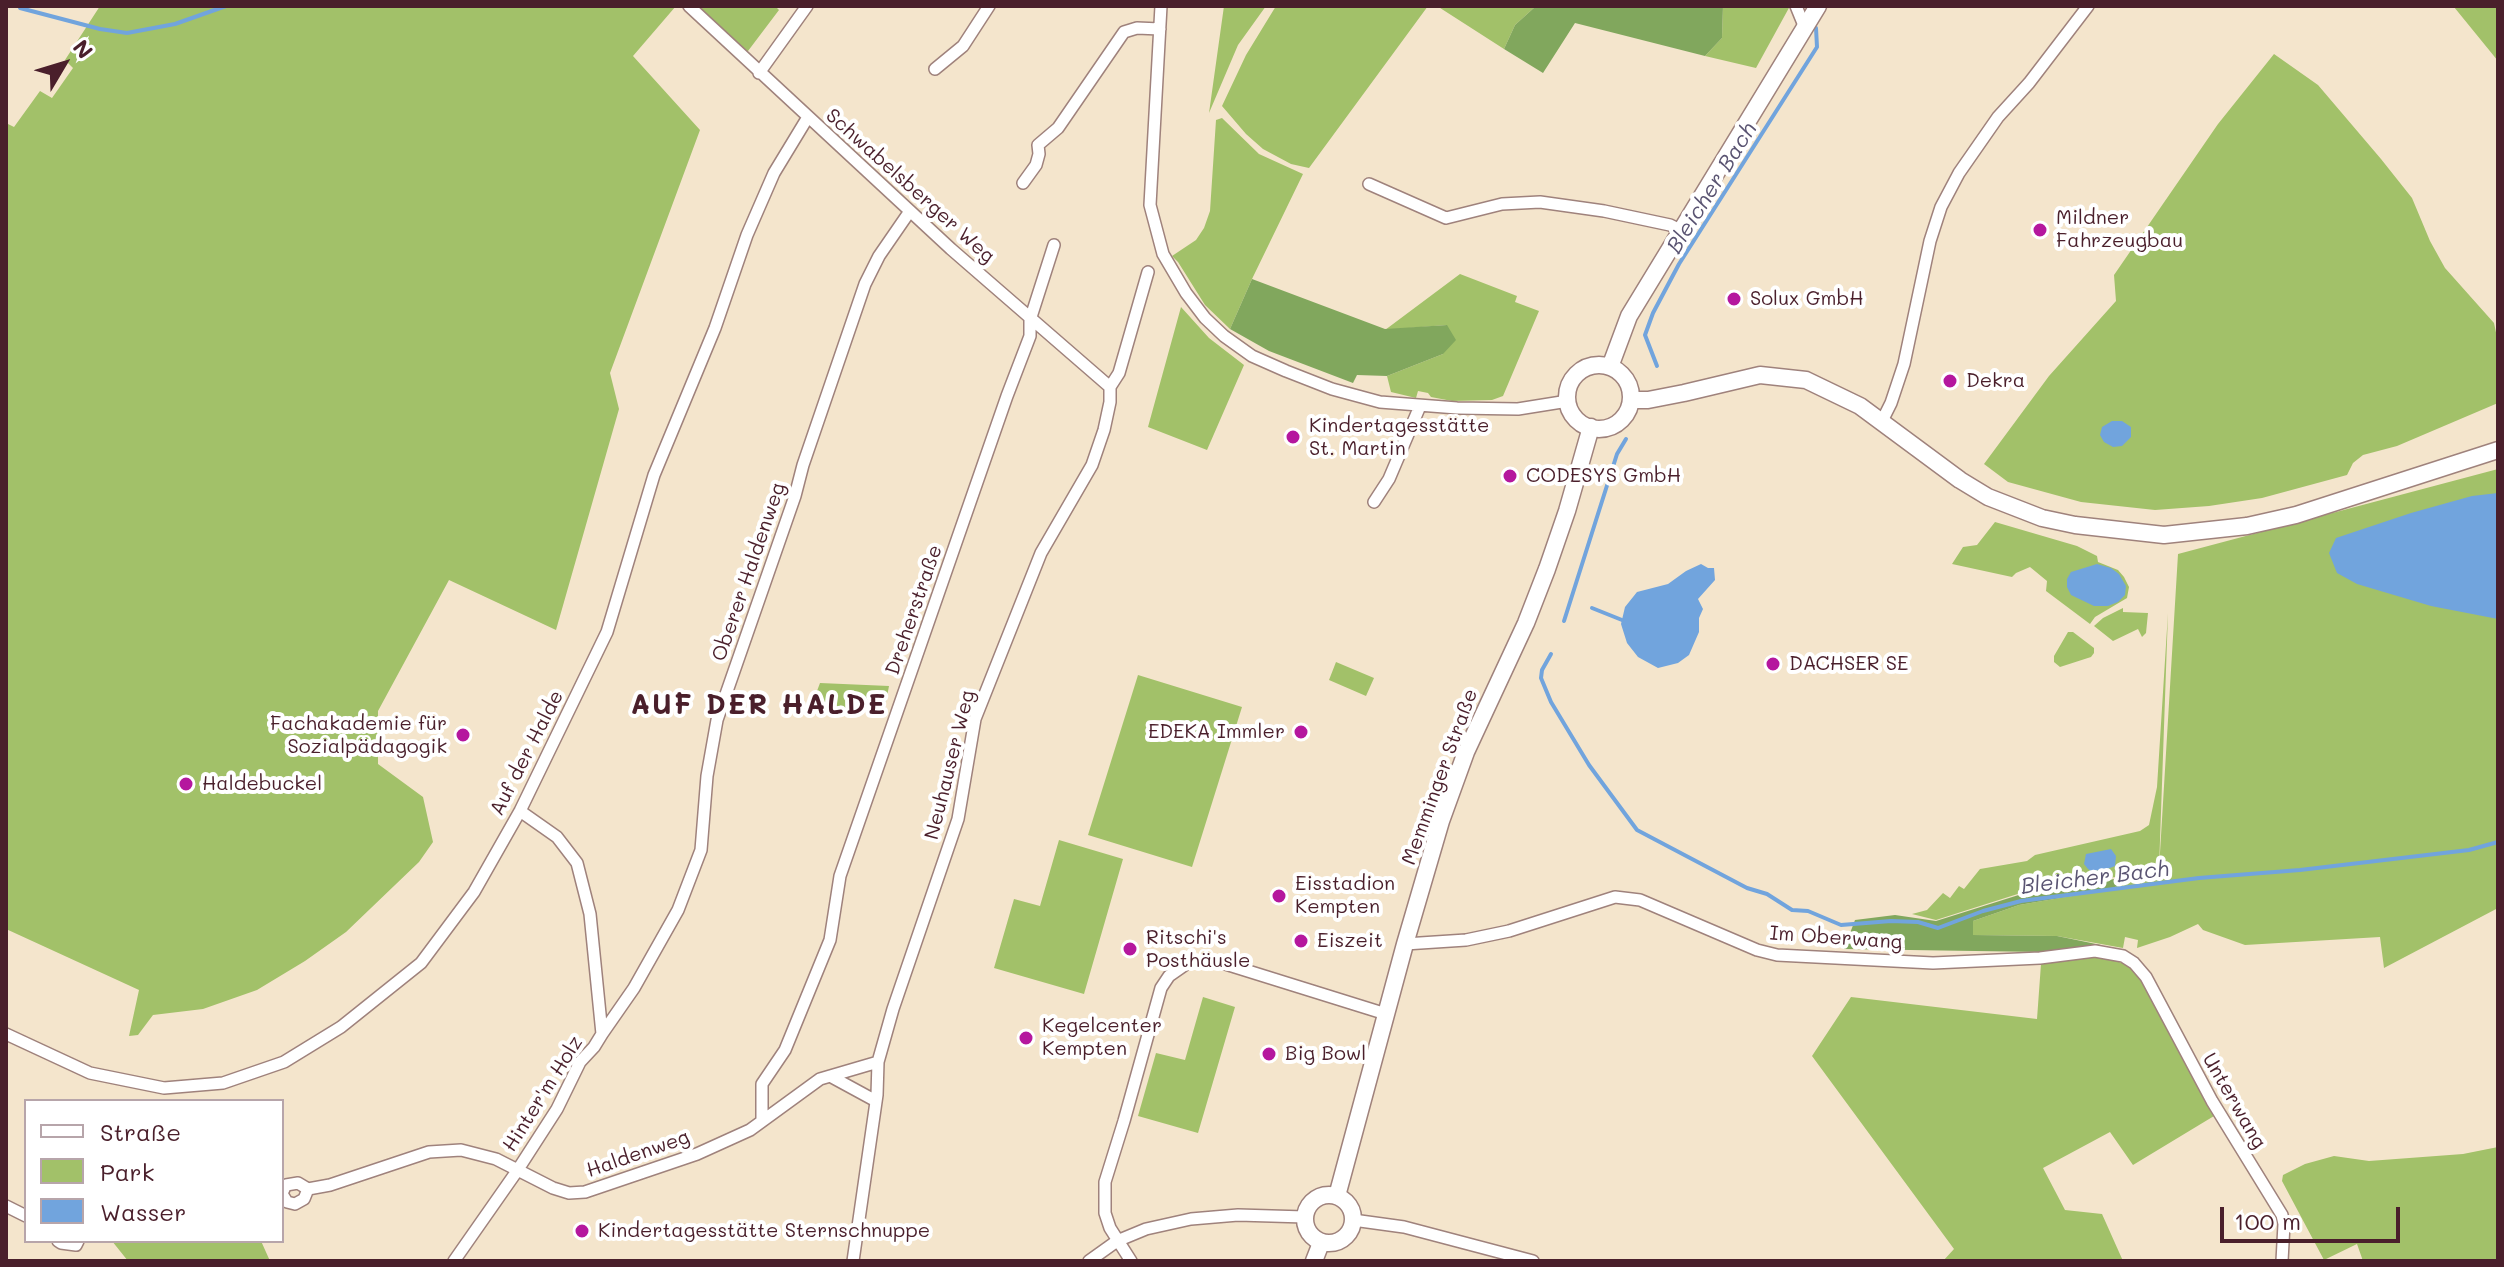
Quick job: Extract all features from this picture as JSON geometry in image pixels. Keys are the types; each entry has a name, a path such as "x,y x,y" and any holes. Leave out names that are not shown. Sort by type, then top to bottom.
{"main road":[{"path":"1610,367 1629,316 1818,6"},
{"path":"1599,365 1619,372 1626,380 1631,400 1621,420 1602,429 1591,427 1576,418 1568,401 1568,390 1579,372 1599,365"},
{"path":"1631,400 1672,395 1760,375 1806,380 1839,395 1882,421 1951,474 1988,497 2053,521 2164,535 2247,526 2296,515 2498,450"},
{"name":"Memminger Straße","path":"1337,1196 1441,821 1466,752 1526,623 1547,569 1591,427"},
{"path":"1337,1196 1350,1208 1353,1220 1349,1232 1342,1240 1321,1243 1309,1232 1305,1217 1319,1197 1337,1196"},
{"path":"1314,1261 1321,1243"}],"street":[{"name":"Schwabelsberger Weg","path":"689,6 1030,320 1110,387"},
{"path":"759,73 807,6"},
{"path":"935,69 963,46 989,6"},
{"path":"1161,6 1150,205 1163,254 1205,318 1252,356 1286,371 1380,402 1518,409 1568,401"},
{"path":"1796,6 1805,28"},
{"path":"1882,421 1904,364 1930,241 1941,207 1959,173 1998,117 2029,83 2088,6"},
{"path":"1023,183 1036,165 1038,145 1058,128 1124,32 1137,28 1160,29"},
{"name":"Auf der Halde","path":"6,1034 90,1073 164,1088 223,1083 284,1062 341,1027 421,963 474,892 520,811 607,632 654,475 715,328 747,235 774,173 808,117"},
{"path":"1369,184 1446,218 1502,204 1540,202 1604,211 1670,225 1680,230"},
{"name":"Oberer Haldenweg","path":"602,1034 634,988 678,910 701,850 707,776 717,720 865,284 879,256 910,211"},
{"name":"Dreherstraße","path":"762,1121 762,1084 785,1050 830,940 840,876 1030,336 1030,320 1054,245"},
{"path":"1110,387 1119,373 1148,272"},
{"name":"Neuhauser Weg","path":"853,1261 876,1101 878,1062 958,819 971,738 985,690 1041,553 1092,465 1107,416 1110,387"},
{"path":"1374,502 1389,479 1420,406"},
{"name":"Hinter'm Holz","path":"454,1261 517,1171 557,1109 580,1062 602,1034 590,914 577,863 557,837 520,811"},
{"name":"Im Oberwang","path":"1405,944 1466,940 1509,931 1615,897 1640,900 1757,950 1777,955 1933,963 2040,958 2095,951 2123,956 2134,963"},
{"path":"1131,1261 1117,1241 1105,1213 1105,1182 1161,988 1177,969 1189,962 1219,962 1386,1014"},
{"name":"Unterwang","path":"2134,963 2146,977 2212,1101 2282,1215 2282,1261"},
{"name":"Haldenweg","path":"284,1190 286,1185 298,1183 308,1189 330,1185 429,1152 461,1150 496,1159 553,1188 569,1193 585,1192 697,1154 750,1130 820,1079 878,1062"},
{"path":"830,1076 876,1101"},
{"path":"6,1206 24,1215"},
{"path":"1089,1261 1117,1241 1146,1229 1191,1219 1238,1215 1305,1217"},
{"path":"1353,1220 1404,1227 1533,1261"}],"green space":[{"path":"100,6 676,6 633,56 700,130 610,373 619,409 556,630 449,580 378,711 378,764 423,797 433,842 419,862 346,932 305,961 257,990 203,1009 153,1015 138,1035 129,1036 139,990 6,929 6,123 14,127 40,91 52,98 73,68 65,60"},
{"path":"701,6 775,6 779,10 748,51 742,51 701,12"},
{"path":"1224,6 1266,6 1238,45 1209,113"},
{"path":"1276,6 1428,6 1309,168 1291,164 1263,149 1222,106 1246,55"},
{"path":"1437,6 1536,6 1515,25 1504,49"},
{"path":"1536,6 1723,6 1722,38 1705,56 1575,23 1543,73 1504,49 1515,25"},
{"path":"1723,6 1790,6 1756,68 1705,56 1722,38"},
{"path":"2498,6 2498,61 2454,7"},
{"path":"2274,54 2318,85 2381,159 2412,198 2445,268 2494,323 2498,342 2498,403 2397,446 2363,455 2353,463 2347,475 2262,498 2155,510 2081,502 2008,482 1984,464 2049,376 2116,301 2114,275 2218,124"},
{"path":"1222,118 1259,154 1303,174 1230,329 1205,305 1172,256 1196,240 1204,228 1210,211 1216,120"},
{"path":"1460,274 1517,296 1515,302 1539,311 1503,396 1492,400 1452,401 1418,391 1416,398 1391,392 1387,376 1443,354 1446,325 1385,330"},
{"path":"1252,279 1385,329 1447,325 1456,340 1443,354 1387,376 1357,375 1353,383 1269,351 1230,329"},
{"path":"1181,307 1209,338 1244,365 1207,450 1148,427"},
{"path":"2498,469 2498,908 2384,968 2380,937 2245,945 2203,930 2198,924 2137,948 2138,940 2125,937 2123,948 2057,936 1972,935 1973,921 2019,905 2113,889 2127,877 2158,870 2024,892 1936,920 1912,914 1927,910 1943,893 1950,898 1959,886 1964,889 1980,869 2027,861 2035,855 2140,831 2149,825 2157,787 2168,613 2159,869 2178,554"},
{"path":"1995,522 2077,546 2097,556 2098,562 2118,570 2124,577 2129,587 2127,598 2095,617 2090,624 2046,591 2047,581 2030,567 2012,577 1952,564 1963,547 1977,545"},
{"path":"2123,608 2123,612 2148,613 2146,633 2142,637 2138,629 2113,641 2094,626"},
{"path":"2068,632 2073,632 2094,648 2094,653 2091,657 2060,667 2054,662 2054,656"},
{"path":"1336,662 1374,678 1366,696 1329,680"},
{"path":"1138,675 1242,707 1192,867 1088,835"},
{"path":"820,683 889,686 885,707 808,715"},
{"path":"1059,840 1123,859 1084,994 994,968 1014,899 1040,906"},
{"path":"2127,877 2113,889 2019,905 1973,921 1973,935 2057,936 2101,945 2096,956 2041,964 2041,952 1844,949 1855,920 1895,915 1936,921 2025,893"},
{"path":"2096,956 2130,965 2214,1116 2133,1165 2110,1132 2043,1168 2065,1210 2102,1214 2123,1261 1943,1261 1954,1249 1812,1056 1851,997 2037,1019 2041,964"},
{"path":"1203,997 1235,1007 1198,1133 1138,1116 1156,1053 1185,1060"},
{"path":"2498,1147 2498,1261 2363,1261 2357,1244 2324,1260 2282,1181 2283,1175 2305,1164 2334,1156 2369,1161 2463,1154"},
{"path":"114,1243 262,1243 270,1261 128,1261"}],"water":[{"path":"2112,421 2122,421 2131,427 2131,437 2122,446 2113,447 2104,442 2100,435 2102,427"},
{"path":"2498,493 2498,619 2431,606 2357,584 2337,573 2329,553 2336,538 2472,496"},
{"path":"1701,564 1714,568 1715,580 1698,599 1703,609 1699,632 1689,655 1678,663 1658,668 1638,657 1627,643 1621,624 1625,607 1637,592 1668,584"},
{"path":"2097,564 2119,574 2126,586 2125,595 2108,606 2094,606 2071,595 2067,587 2071,572"},
{"path":"2111,849 2116,856 2115,866 2091,871 2084,864 2086,854"}],"waterway":[{"name":"Bleicher Bach","path":"20,8 127,33 175,24 226,6"},
{"name":"Bleicher Bach","path":"1657,366 1645,335 1653,313 1679,264 1817,47 1816,28"},
{"name":"Bleicher Bach","path":"1564,621 1617,454 1626,439"},
{"path":"1592,608 1622,620"},
{"name":"Bleicher Bach","path":"1551,654 1541,678 1551,702 1589,765 1637,830 1747,888 1767,894 1792,910 1808,911 1841,925 1891,921 1918,922 1938,928 2021,901 2199,878 2300,870 2469,850 2498,842"}],"place":[{"name":"Mildner Fahrzeugbau","path":"2040,230"},
{"name":"Solux GmbH","path":"1734,299"},
{"name":"Dekra","path":"1950,381"},
{"name":"Kindertagesstätte St. Martin","path":"1293,437"},
{"name":"CODESYS GmbH","path":"1510,476"},
{"name":"DACHSER SE","path":"1773,664"},
{"name":"EDEKA Immler","path":"1301,732"},
{"name":"Fachakademie für Sozialpädagogik","path":"463,735"},
{"name":"Haldebuckel","path":"186,784"},
{"name":"Eisstadion Kempten","path":"1279,896"},
{"name":"Eiszeit","path":"1301,941"},
{"name":"Ritschi's Posthäusle","path":"1130,949"},
{"name":"Kegelcenter Kempten","path":"1026,1038"},
{"name":"Big Bowl","path":"1269,1054"},
{"name":"Kindertagesstätte Sternschnuppe","path":"582,1231"}],"district":[{"name":"AUF DER HALDE","path":"759,705"}]}
